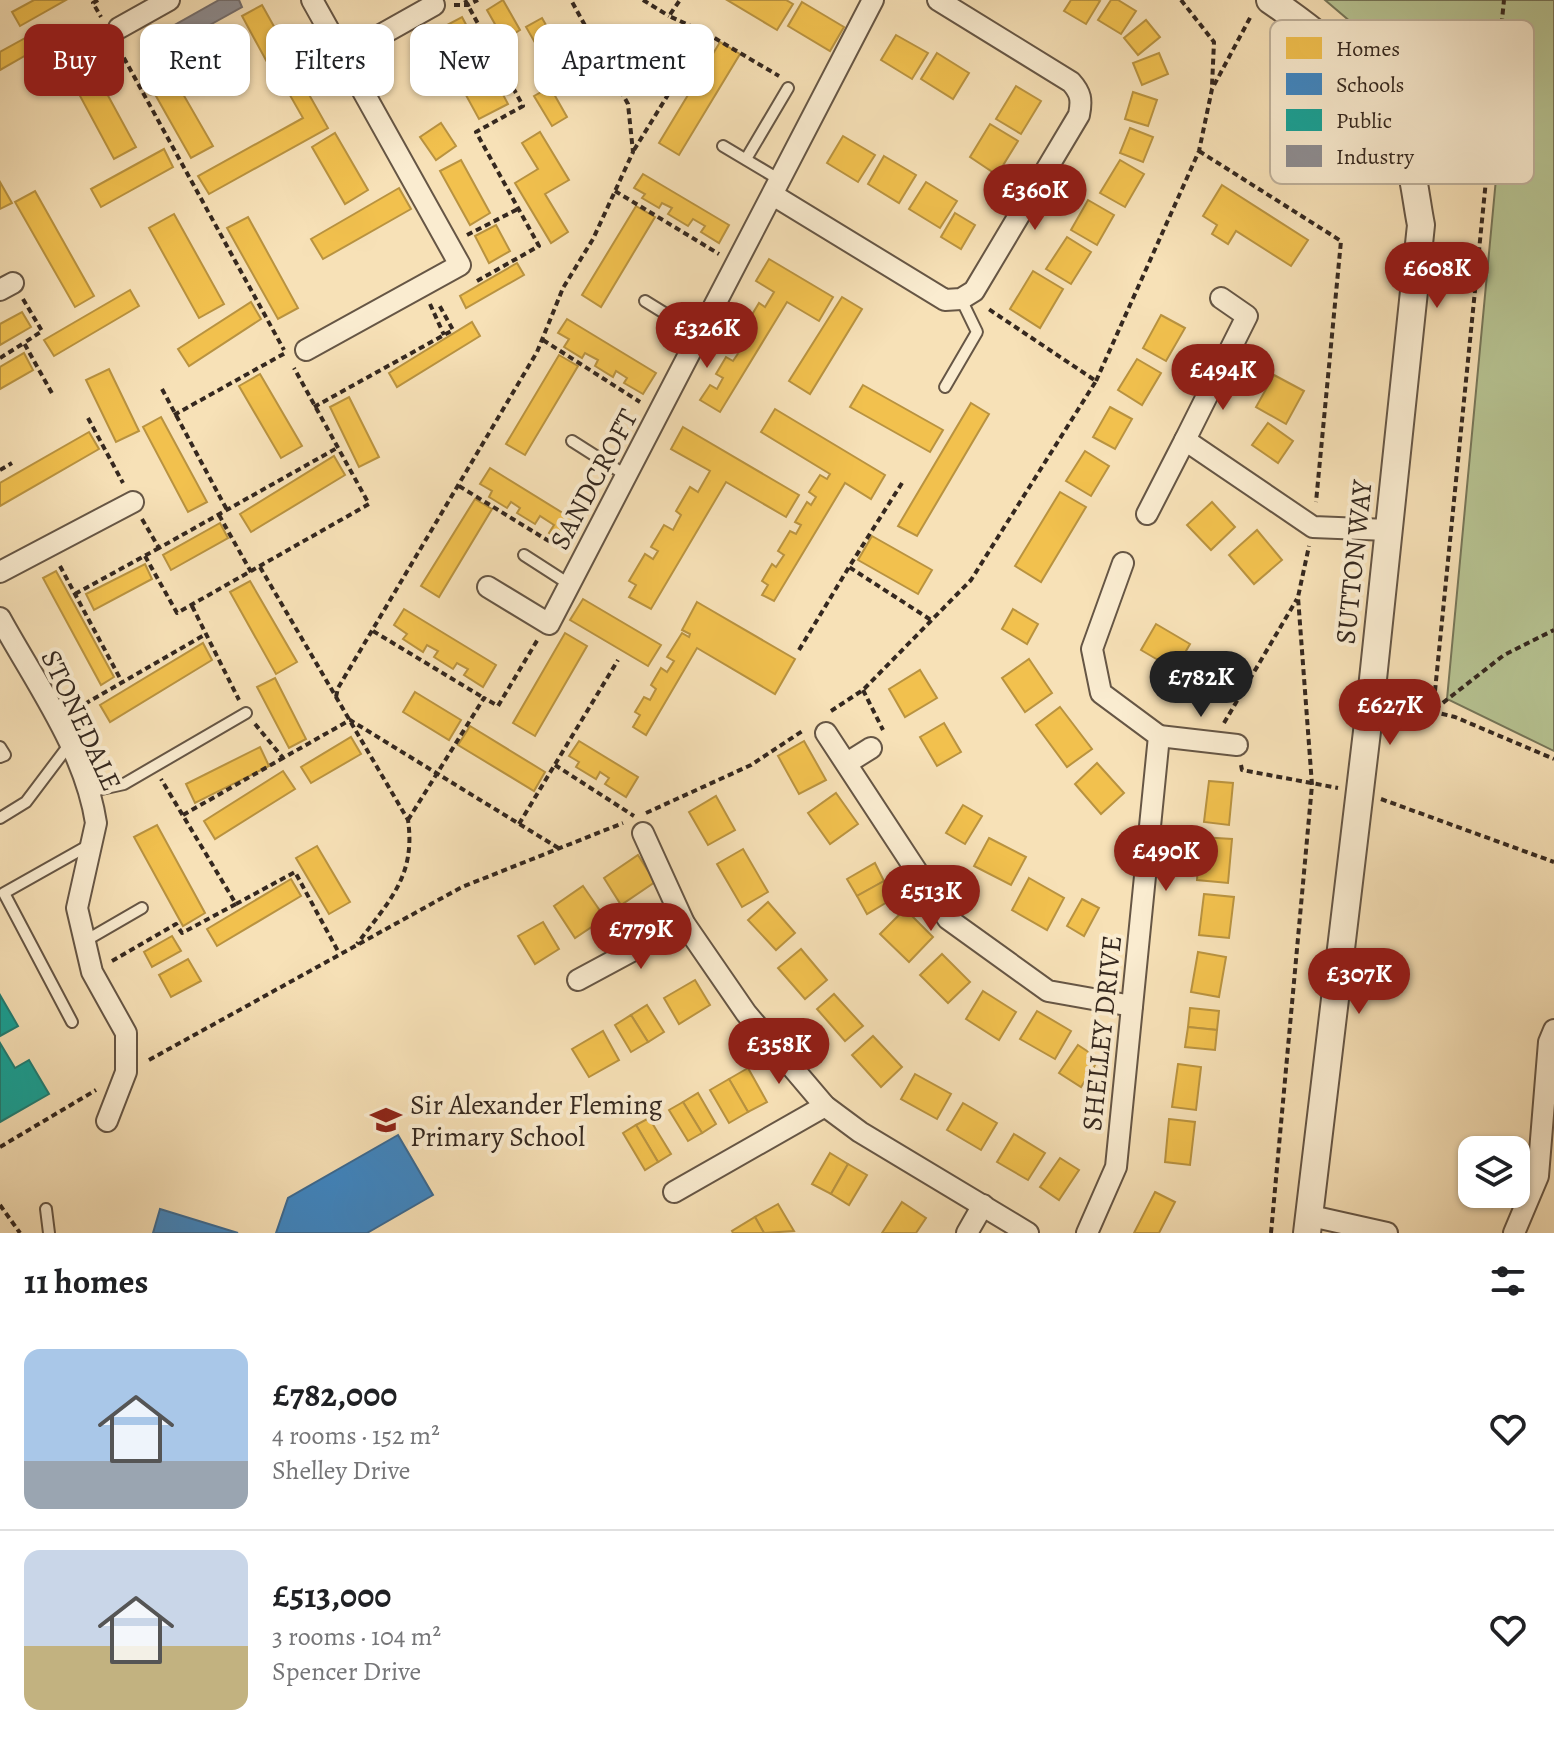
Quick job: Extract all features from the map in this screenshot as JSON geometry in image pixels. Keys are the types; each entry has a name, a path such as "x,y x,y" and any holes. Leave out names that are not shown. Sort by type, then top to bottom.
{"street":[{"path":"123,24 169,0"},
{"path":"312,0 326,24"},
{"name":"SANDCROFT","path":"488,587 549,624 873,0"},
{"path":"777,188 945,300 965,297 1079,115 1081,101 1079,91 1071,82 938,0"},
{"path":"394,27 434,5"},
{"name":"SUTTON WAY","path":"1262,6 1290,20"},
{"path":"295,351 460,265 367,96"},
{"name":"SUTTON WAY","path":"1309,1225 1371,698 1421,225 1414,184"},
{"path":"1147,514 1247,316 1221,298"},
{"path":"1185,440 1313,527 1388,530"},
{"path":"0,572 133,502"},
{"path":"1123,563 1092,649 1101,693 1159,736 1237,745"},
{"name":"STONEDALE","path":"0,618 11,647 57,720 69,745 88,792 96,823 77,908 92,972 126,1033 126,1072 107,1121"},
{"path":"821,724 948,919 1048,991 1132,1006"},
{"name":"SHELLEY DRIVE","path":"1087,1233 1116,1167 1159,736"},
{"path":"847,763 871,748"},
{"path":"639,825 684,923 746,1013 825,1106 860,1132 1028,1233"},
{"path":"578,980 684,923"},
{"path":"1514,1233 1538,1176 1549,1042 1554,1030"},
{"path":"674,1192 825,1106"},
{"path":"967,1233 983,1205"},
{"path":"1309,1225 1387,1233"}],"lane":[{"path":"746,159 785,83"},
{"path":"723,146 746,159 777,188"},
{"path":"945,387 977,332 965,297"},
{"path":"645,301 700,335"},
{"path":"572,441 627,476"},
{"path":"524,555 569,584"},
{"path":"88,792 124,784 246,713"},
{"path":"0,818 26,802 69,745"},
{"path":"0,747 5,755 0,757"},
{"path":"72,1022 4,893 93,843"},
{"path":"83,942 142,908"},
{"path":"46,1209 49,1233"}],"path":[{"path":"98,0 93,3 110,24"},
{"path":"571,0 628,104 633,152"},
{"path":"643,0 686,24"},
{"path":"669,16 680,0"},
{"path":"0,1147 126,1072 462,887 560,849 639,825 821,724 863,690 971,580 1096,381 1199,151 1212,89 1214,42 1181,0"},
{"path":"1502,20 1504,0"},
{"path":"1212,89 1262,6"},
{"path":"714,38 785,83"},
{"path":"124,47 295,351 337,448 369,504 177,613 145,556"},
{"path":"336,697 338,688 542,340 563,288 593,239 633,152 667,96"},
{"path":"1199,151 1341,241 1313,527 1298,597 1312,785 1271,1233"},
{"path":"1433,711 1486,184"},
{"path":"615,191 737,265"},
{"path":"449,245 518,209"},
{"path":"0,358 42,331 7,287"},
{"path":"422,287 444,335"},
{"path":"965,297 1096,381"},
{"path":"542,340 659,414"},
{"path":"24,343 53,395"},
{"path":"174,415 295,351"},
{"path":"162,389 227,510"},
{"path":"88,418 159,548"},
{"path":"75,594 337,448"},
{"path":"0,470 12,463"},
{"path":"799,650 902,483"},
{"path":"459,486 581,561"},
{"path":"219,514 251,572"},
{"path":"49,546 122,683"},
{"path":"260,567 408,820 412,846 402,885 356,946"},
{"path":"849,567 931,620"},
{"path":"1298,597 1222,727 1237,745 1242,770 1312,785"},
{"path":"1433,711 1504,655 1554,630"},
{"path":"373,631 498,706 539,638"},
{"path":"57,720 206,634"},
{"path":"519,824 618,660"},
{"path":"863,690 886,736 871,748"},
{"path":"408,820 484,698"},
{"path":"1371,698 1433,711 1554,759"},
{"path":"350,720 560,849"},
{"path":"183,815 283,758"},
{"path":"555,765 639,825"},
{"path":"154,766 236,904"},
{"path":"1360,791 1554,862"},
{"path":"92,972 176,924 182,933 295,872 339,953"},
{"path":"0,1205 20,1233"}],"green space":[{"path":"1325,0 1554,0 1554,751 1447,699 1495,184 1534,184 1534,20 1348,20"}],"building: Homes":[{"path":"34,0 66,0 20,26 12,12"},
{"path":"503,0 517,24 495,24 487,10"},
{"path":"727,0 786,0 793,4 777,30"},
{"path":"1071,0 1100,1 1086,24 1064,11"},
{"path":"1111,0 1118,0 1136,11 1121,34 1098,20"},
{"path":"802,2 844,27 830,51 788,26"},
{"path":"262,5 273,24 266,24 266,60 250,31 250,24 246,24 242,16"},
{"path":"462,17 466,24 449,24"},
{"path":"542,18 545,24 534,24 534,41 526,27"},
{"path":"1146,20 1160,37 1138,55 1124,38"},
{"path":"896,35 928,53 912,79 881,60"},
{"path":"24,39 24,56 0,70 0,52"},
{"path":"720,42 740,54 679,155 659,143 687,96 714,96 714,52"},
{"path":"937,53 969,73 953,99 921,79"},
{"path":"1159,53 1168,74 1142,85 1133,63"},
{"path":"1016,86 1041,101 1021,134 996,119"},
{"path":"1133,92 1157,100 1148,126 1125,119"},
{"path":"80,96 108,96 136,147 114,159"},
{"path":"156,96 184,96 213,146 191,158"},
{"path":"290,96 310,96 328,128 209,194 198,176 303,118"},
{"path":"466,96 504,96 508,104 479,119"},
{"path":"534,96 555,96 567,117 552,126"},
{"path":"441,123 456,146 436,160 420,137"},
{"path":"990,124 1018,141 997,175 970,157"},
{"path":"1130,128 1153,137 1143,162 1120,153"},
{"path":"540,132 569,180 545,194 568,232 551,243 515,183 538,169 522,143"},
{"path":"335,133 368,190 345,204 312,147"},
{"path":"843,136 875,155 858,182 827,163"},
{"path":"164,149 173,167 101,207 91,189"},
{"path":"884,156 916,175 899,203 868,184"},
{"path":"461,160 490,213 470,225 440,171"},
{"path":"1120,160 1144,174 1125,207 1100,193"},
{"path":"643,174 729,225 719,243 701,232 705,226 693,219 688,226 668,214 672,208 662,203 659,208 642,198 645,194 634,188"},
{"path":"0,182 12,203 0,209"},
{"path":"926,182 957,201 940,228 909,209"},
{"path":"1222,185 1308,240 1291,266 1236,231 1228,244 1212,234 1217,225 1203,216"},
{"path":"399,188 411,209 323,259 311,239"},
{"path":"35,191 94,296 75,307 15,202"},
{"path":"1088,200 1114,215 1097,245 1071,230"},
{"path":"636,206 655,217 601,307 582,295"},
{"path":"955,213 975,225 961,249 941,237"},
{"path":"174,214 224,304 199,318 149,228"},
{"path":"248,217 298,308 278,319 227,228"},
{"path":"496,225 510,251 489,263 475,236"},
{"path":"1067,237 1091,252 1071,284 1046,269"},
{"path":"769,259 833,297 819,321 787,302 720,412 700,400 710,385 717,389 723,378 716,374 726,357 733,361 739,352 731,347 744,327 752,332 755,328 747,323 759,303 765,307 774,292 756,281"},
{"path":"517,263 524,275 466,308 460,296"},
{"path":"1033,271 1063,289 1040,328 1010,309"},
{"path":"130,290 139,306 54,356 44,340"},
{"path":"842,297 862,309 810,394 789,381"},
{"path":"251,302 261,319 189,366 178,349"},
{"path":"22,312 31,327 0,345 0,324"},
{"path":"1161,315 1185,328 1166,361 1143,348"},
{"path":"567,319 656,373 643,394 624,383 627,378 616,371 613,377 595,366 598,360 585,353 582,358 564,347 569,339 558,333"},
{"path":"472,322 480,336 397,387 389,373"},
{"path":"24,353 33,370 0,389 0,367"},
{"path":"559,355 578,366 525,455 506,444"},
{"path":"1137,359 1161,373 1142,405 1118,390"},
{"path":"109,369 139,431 116,442 86,380"},
{"path":"260,374 302,446 281,458 239,386"},
{"path":"1274,375 1304,391 1286,424 1256,407"},
{"path":"863,385 943,430 930,452 850,407"},
{"path":"349,397 379,457 359,467 330,407"},
{"path":"971,403 989,414 917,536 898,526"},
{"path":"1110,407 1132,419 1115,449 1093,437"},
{"path":"775,409 885,475 871,499 845,483 774,601 762,595 768,585 762,581 772,564 776,567 784,555 778,551 790,531 796,534 801,525 795,522 807,502 811,505 816,497 809,492 820,475 827,479 830,474 761,432"},
{"path":"161,417 207,502 188,512 143,427"},
{"path":"1268,423 1293,441 1278,463 1252,445"},
{"path":"683,427 799,495 786,517 726,482 651,609 629,597 636,585 629,581 645,554 653,559 658,551 651,547 664,525 673,530 681,515 676,511 690,487 698,492 710,471 671,449"},
{"path":"89,432 99,449 0,506 0,483"},
{"path":"1085,451 1109,466 1091,496 1066,481"},
{"path":"334,456 345,475 251,532 240,514"},
{"path":"490,468 579,523 567,544 549,533 554,525 540,516 535,524 517,513 520,508 511,502 507,508 489,497 492,491 480,484"},
{"path":"1060,492 1086,507 1041,582 1015,566"},
{"path":"475,499 492,509 439,597 421,586"},
{"path":"1212,502 1235,527 1211,550 1187,525"},
{"path":"220,523 228,538 171,570 163,555"},
{"path":"1257,530 1282,560 1254,584 1229,555"},
{"path":"872,536 932,570 918,594 858,560"},
{"path":"145,564 152,579 94,610 86,594"},
{"path":"56,571 114,677 101,685 43,578"},
{"path":"250,581 297,662 276,674 230,592"},
{"path":"583,599 661,645 648,666 570,620"},
{"path":"697,602 795,659 775,694 697,648 646,735 633,727 640,715 635,712 644,697 650,700 656,689 651,685 661,668 667,672 674,661 667,657 682,633 689,637 690,634 682,630"},
{"path":"404,609 496,665 483,687 464,675 468,669 457,663 453,669 434,657 438,651 427,645 423,652 403,639 407,634 394,625"},
{"path":"1013,609 1038,624 1027,644 1002,629"},
{"path":"1156,624 1190,644 1175,670 1141,650"},
{"path":"565,633 587,646 535,736 513,723"},
{"path":"203,643 212,660 110,722 100,705"},
{"path":"1203,653 1230,669 1215,694 1188,678"},
{"path":"1029,659 1052,693 1025,712 1002,678"},
{"path":"920,670 937,698 905,717 889,689"},
{"path":"275,678 306,739 289,748 257,687"},
{"path":"415,692 461,720 449,740 403,712"},
{"path":"1060,707 1092,749 1067,767 1036,725"},
{"path":"944,723 961,752 937,766 920,737"},
{"path":"470,726 545,772 534,791 458,745"},
{"path":"351,737 361,754 311,783 301,767"},
{"path":"579,741 638,777 626,797 605,784 609,778 600,772 596,779 576,767 579,762 569,756"},
{"path":"804,741 826,780 799,794 778,756"},
{"path":"260,747 269,766 195,803 186,784"},
{"path":"1097,763 1124,793 1101,814 1075,784"},
{"path":"283,771 295,789 215,839 204,821"},
{"path":"1209,781 1233,783 1229,825 1204,822"},
{"path":"836,793 858,824 830,844 808,813"},
{"path":"716,796 735,830 708,845 689,812"},
{"path":"963,805 982,816 965,844 946,833"},
{"path":"157,825 205,913 183,926 134,837"},
{"path":"1200,837 1232,839 1228,883 1197,880"},
{"path":"989,838 1026,857 1011,885 974,866"},
{"path":"317,846 350,902 329,914 296,858"},
{"path":"743,849 768,892 742,907 717,864"},
{"path":"638,855 655,882 621,905 604,878"},
{"path":"875,863 884,881 857,896 847,879"},
{"path":"1029,878 1064,898 1047,930 1012,910"},
{"path":"291,879 301,896 217,946 207,929"},
{"path":"884,881 894,898 867,914 857,896"},
{"path":"583,886 605,918 575,938 554,906"},
{"path":"1204,894 1234,897 1229,938 1199,935"},
{"path":"1082,899 1099,908 1084,936 1067,926"},
{"path":"768,902 795,933 776,950 748,920"},
{"path":"905,909 933,937 909,962 880,934"},
{"path":"543,922 559,949 535,964 518,936"},
{"path":"172,936 181,951 152,967 144,952"},
{"path":"801,949 827,980 805,999 778,968"},
{"path":"1198,952 1226,957 1219,997 1191,992"},
{"path":"942,954 970,982 948,1003 920,975"},
{"path":"188,959 201,981 171,997 159,975"},
{"path":"695,980 710,1005 679,1024 664,998"},
{"path":"983,991 1016,1012 999,1040 966,1019"},
{"path":"834,994 863,1026 845,1041 817,1009"},
{"path":"647,1005 664,1032 648,1042 631,1015"},
{"path":"1190,1008 1219,1011 1217,1030 1188,1027"},
{"path":"1037,1011 1071,1031 1055,1059 1020,1039"},
{"path":"631,1015 648,1042 631,1052 615,1025"},
{"path":"1188,1027 1217,1030 1215,1050 1185,1047"},
{"path":"603,1031 619,1060 589,1077 572,1049"},
{"path":"873,1036 902,1067 881,1087 852,1055"},
{"path":"1078,1045 1099,1059 1081,1087 1059,1073"},
{"path":"1178,1064 1201,1067 1196,1110 1172,1107"},
{"path":"748,1068 767,1102 748,1112 729,1079"},
{"path":"915,1074 951,1094 937,1119 901,1099"},
{"path":"729,1079 748,1112 729,1123 710,1090"},
{"path":"698,1093 716,1124 702,1133 683,1102"},
{"path":"683,1102 702,1133 688,1141 669,1110"},
{"path":"963,1103 997,1123 981,1150 947,1130"},
{"path":"649,1118 671,1154 658,1162 636,1125"},
{"path":"1169,1119 1195,1122 1190,1165 1165,1162"},
{"path":"636,1125 658,1162 645,1170 623,1133"},
{"path":"1014,1134 1045,1153 1028,1180 997,1162"},
{"path":"830,1153 848,1164 831,1194 812,1184"},
{"path":"1060,1158 1079,1170 1059,1200 1040,1187"},
{"path":"848,1164 867,1175 849,1205 831,1194"},
{"path":"1155,1192 1175,1202 1159,1233 1134,1233"},
{"path":"902,1202 926,1218 916,1233 882,1233"},
{"path":"778,1204 794,1231 764,1233 755,1217"},
{"path":"755,1217 764,1233 733,1233 732,1231"}],"building: Schools":[{"path":"398,1135 433,1195 367,1233 276,1233 288,1198"},
{"path":"160,1209 238,1233 153,1233"}],"building: Public":[{"path":"0,995 18,1026 0,1036"},
{"path":"0,1043 15,1068 29,1060 49,1094 0,1122"}],"building: Industry":[{"path":"219,0 239,0 242,7 211,24 176,24"}],"place":[{"name":"Sir Alexander Fleming Primary School","path":"386,1120"}]}
